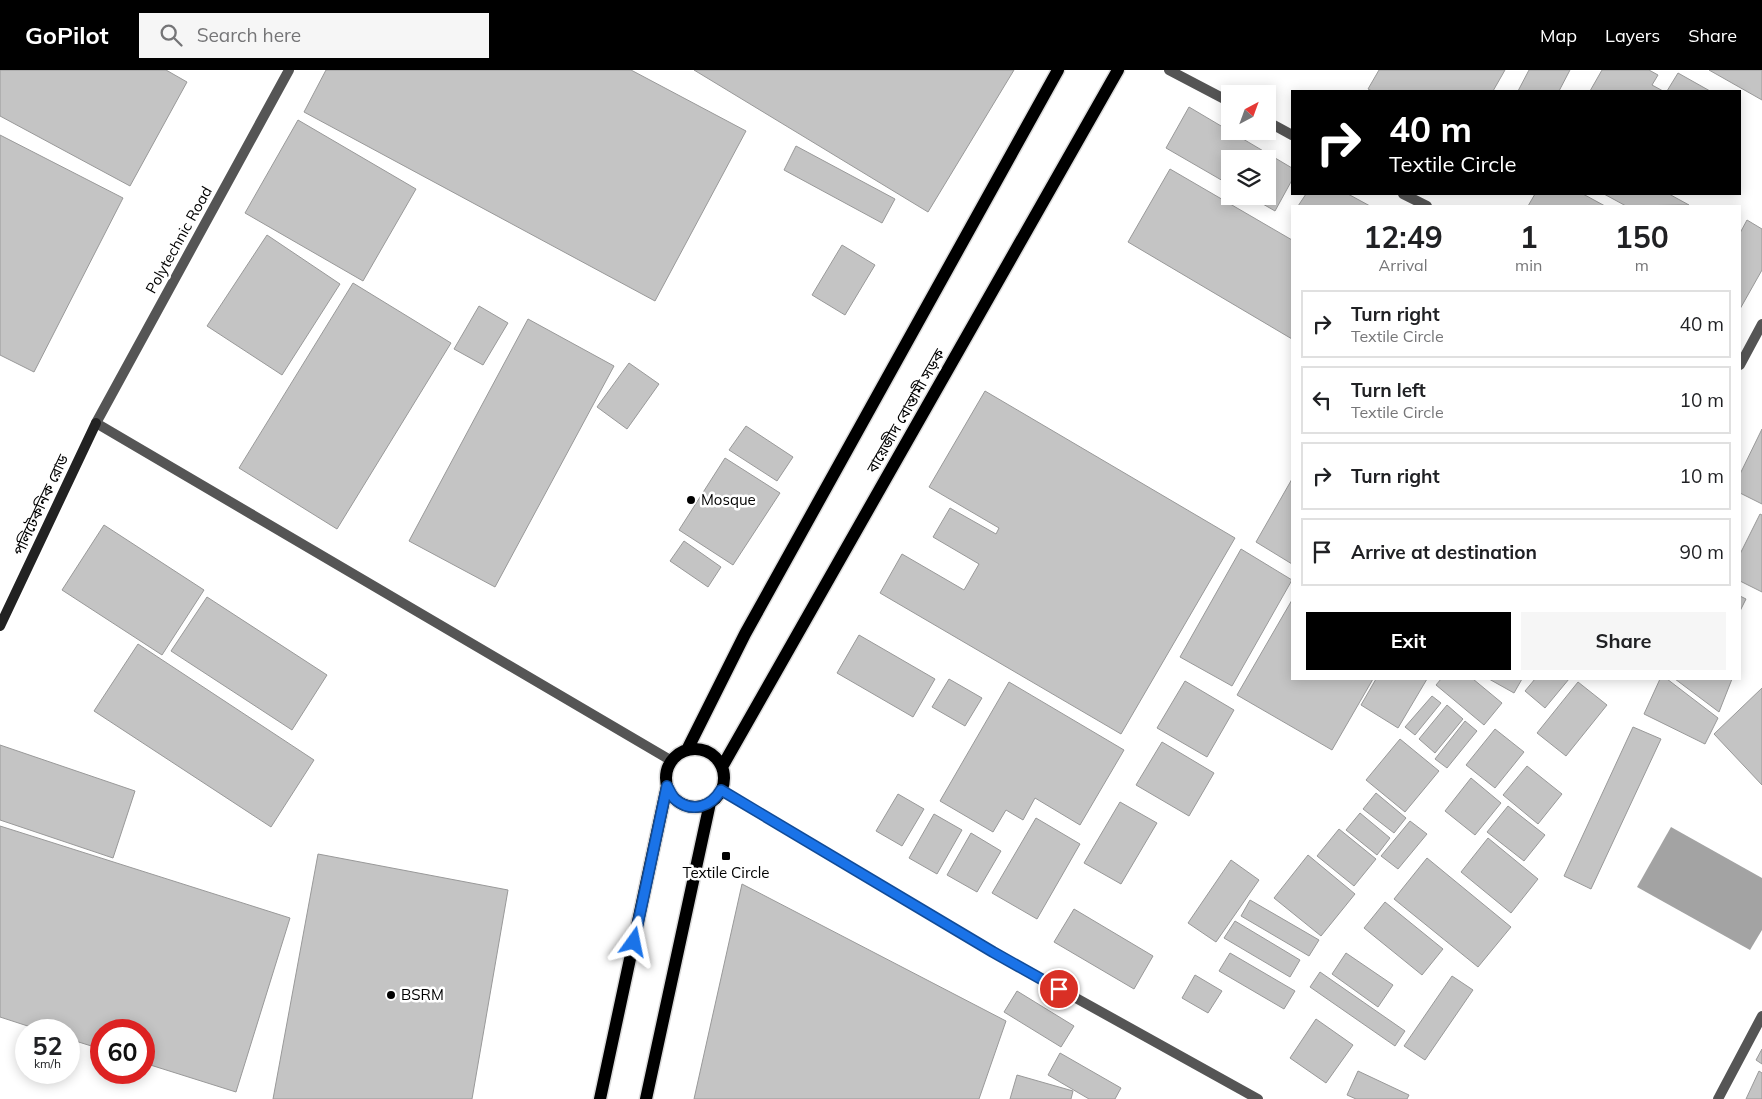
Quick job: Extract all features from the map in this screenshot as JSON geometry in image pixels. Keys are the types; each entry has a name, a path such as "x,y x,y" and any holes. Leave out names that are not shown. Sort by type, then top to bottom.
{"main road":[{"name":"বায়েজীদ বোস্তামী সড়ক","path":"687,750 745,634 1058,70"},
{"name":"বায়েজীদ বোস্তামী সড়ক","path":"722,767 1118,70"},
{"name":"পলিটেকনিক রোড","path":"0,626 96,424"},
{"path":"600,1099 667,786 666,773 672,761 687,750 708,752 716,758 722,767 724,787 716,800 703,807 688,807 675,799 667,786"},
{"path":"646,1099 710,803"}],"street":[{"name":"Polytechnic Road","path":"96,424 288,70"},
{"path":"1169,70 1221,97"},
{"path":"1276,126 1291,134"},
{"path":"1405,195 1425,205"},
{"path":"1741,363 1762,324"},
{"path":"96,424 672,761"},
{"path":"721,790 993,952 1258,1099"},
{"path":"1718,1099 1762,1016"}],"shaded area":[{"path":"1671,827 1762,878 1762,930 1750,950 1637,887"}],"building":[{"path":"0,70 166,70 187,82 130,186 0,116"},
{"path":"326,70 631,70 746,131 655,301 304,112"},
{"path":"694,70 1014,70 928,212"},
{"path":"1379,70 1505,70 1494,90 1368,89"},
{"path":"1529,70 1570,70 1560,90 1519,90"},
{"path":"1602,70 1649,70 1658,75 1652,85 1661,90 1591,90"},
{"path":"1709,70 1762,70 1762,100"},
{"path":"1678,73 1708,90 1668,90"},
{"path":"1189,107 1221,126 1221,140 1245,140 1262,150 1221,150 1221,180 1166,148"},
{"path":"298,120 416,189 363,281 245,213"},
{"path":"0,135 123,198 34,372 0,355"},
{"path":"796,146 895,199 882,223 784,170"},
{"path":"1276,159 1291,167 1291,182 1275,211 1265,205 1276,205"},
{"path":"1170,169 1221,199 1221,205 1232,205 1291,239 1291,338 1128,242"},
{"path":"1305,195 1350,195 1368,205 1299,205"},
{"path":"1534,195 1585,195 1603,205 1529,205"},
{"path":"1606,195 1671,195 1689,205 1624,205"},
{"path":"1747,220 1762,229 1762,270 1741,307 1741,231"},
{"path":"267,235 340,284 282,375 207,326"},
{"path":"842,245 875,265 845,315 812,295"},
{"path":"353,283 451,343 337,529 239,468"},
{"path":"479,306 508,323 483,365 454,349"},
{"path":"528,319 614,366 495,587 409,541"},
{"path":"629,363 659,384 627,429 597,407"},
{"path":"985,391 1235,538 1121,734 880,593 902,554 964,590 979,564 933,537 950,508 996,534 999,528 929,487"},
{"path":"746,426 793,457 777,481 729,450"},
{"path":"1762,429 1762,504 1741,494 1741,472"},
{"path":"725,458 780,493 733,565 679,530"},
{"path":"1291,481 1291,563 1256,542"},
{"path":"1760,514 1762,515 1762,592 1741,582 1741,552"},
{"path":"104,525 204,590 162,655 62,590"},
{"path":"684,541 721,567 708,587 670,561"},
{"path":"1241,549 1291,579 1232,686 1180,657"},
{"path":"1741,596 1746,599 1741,609"},
{"path":"207,597 327,675 292,730 171,651"},
{"path":"1291,602 1291,680 1372,680 1332,750 1237,695"},
{"path":"859,635 935,679 913,717 837,673"},
{"path":"138,644 314,760 271,827 94,711"},
{"path":"949,679 982,698 965,726 932,707"},
{"path":"1375,680 1426,680 1398,728 1361,705"},
{"path":"1440,680 1474,680 1502,703 1484,725 1436,685"},
{"path":"1491,680 1521,680 1514,693"},
{"path":"1534,680 1568,680 1545,708 1525,691"},
{"path":"1660,680 1668,680 1718,718 1705,744 1644,714"},
{"path":"1676,680 1732,680 1719,712"},
{"path":"1185,681 1234,710 1207,757 1157,728"},
{"path":"1009,682 1124,750 1080,825 1035,798 1023,820 1006,810 993,832 940,801"},
{"path":"1578,682 1607,705 1566,756 1537,733"},
{"path":"1762,688 1762,785 1714,734"},
{"path":"1432,696 1441,703 1415,735 1405,727"},
{"path":"1447,705 1463,719 1435,753 1419,739"},
{"path":"1465,721 1477,731 1447,768 1435,759"},
{"path":"1633,727 1661,739 1591,889 1564,876"},
{"path":"1495,729 1524,752 1495,788 1466,765"},
{"path":"1400,739 1439,771 1405,812 1366,780"},
{"path":"1162,742 1214,773 1189,816 1136,785"},
{"path":"0,745 135,791 113,858 0,820"},
{"path":"1527,766 1562,794 1538,824 1503,795"},
{"path":"1471,778 1501,803 1475,835 1445,811"},
{"path":"1376,793 1406,818 1394,833 1363,809"},
{"path":"898,794 924,809 902,846 876,831"},
{"path":"1120,802 1157,823 1121,884 1084,863"},
{"path":"1508,806 1545,835 1524,861 1487,832"},
{"path":"1360,813 1390,838 1377,855 1346,830"},
{"path":"934,814 962,830 937,874 909,858"},
{"path":"1036,818 1080,844 1037,919 992,893"},
{"path":"1410,821 1427,834 1398,869 1381,856"},
{"path":"0,826 290,918 236,1092 155,1066 155,1019 90,1019 90,1046 80,1042 80,1019 15,1019 15,1022 0,1017"},
{"path":"1339,829 1376,859 1354,886 1317,856"},
{"path":"971,833 1001,851 977,892 947,875"},
{"path":"1488,838 1538,879 1511,913 1461,872"},
{"name":"BSRM","path":"318,854 508,890 472,1099 273,1099"},
{"path":"1308,855 1355,894 1321,936 1274,898"},
{"path":"1427,858 1511,927 1478,967 1394,899"},
{"path":"1231,860 1259,880 1216,942 1188,923"},
{"path":"742,884 1006,1021 979,1099 694,1099"},
{"path":"1250,900 1319,940 1309,956 1241,916"},
{"path":"1385,902 1443,949 1422,975 1364,928"},
{"path":"1074,909 1153,956 1134,989 1054,942"},
{"path":"1235,921 1300,960 1290,977 1224,938"},
{"path":"1230,953 1295,991 1284,1009 1219,971"},
{"path":"1346,953 1393,985 1378,1007 1332,974"},
{"path":"1320,972 1405,1031 1395,1046 1310,987"},
{"path":"1195,975 1222,991 1208,1013 1182,998"},
{"path":"1452,976 1473,990 1425,1060 1404,1046"},
{"path":"1017,991 1074,1026 1061,1047 1004,1012"},
{"path":"1316,1019 1353,1045 1326,1083 1290,1058"},
{"path":"1762,1049 1762,1064 1756,1060"},
{"path":"1060,1053 1121,1088 1115,1099 1089,1099 1048,1075"},
{"path":"1358,1071 1409,1095 1407,1099 1356,1099 1347,1095"},
{"path":"1759,1071 1762,1073 1762,1099 1746,1099"},
{"path":"1017,1075 1073,1091 1071,1099 1010,1099"}],"place":[{"name":"Mosque","path":"691,500"},
{"name":"Textile Circle","path":"726,856"},
{"name":"BSRM","path":"391,995"}],"route":[{"path":"634,942 667,786 675,799 688,807 703,807 716,800 721,790 993,952 1059,989"}]}
